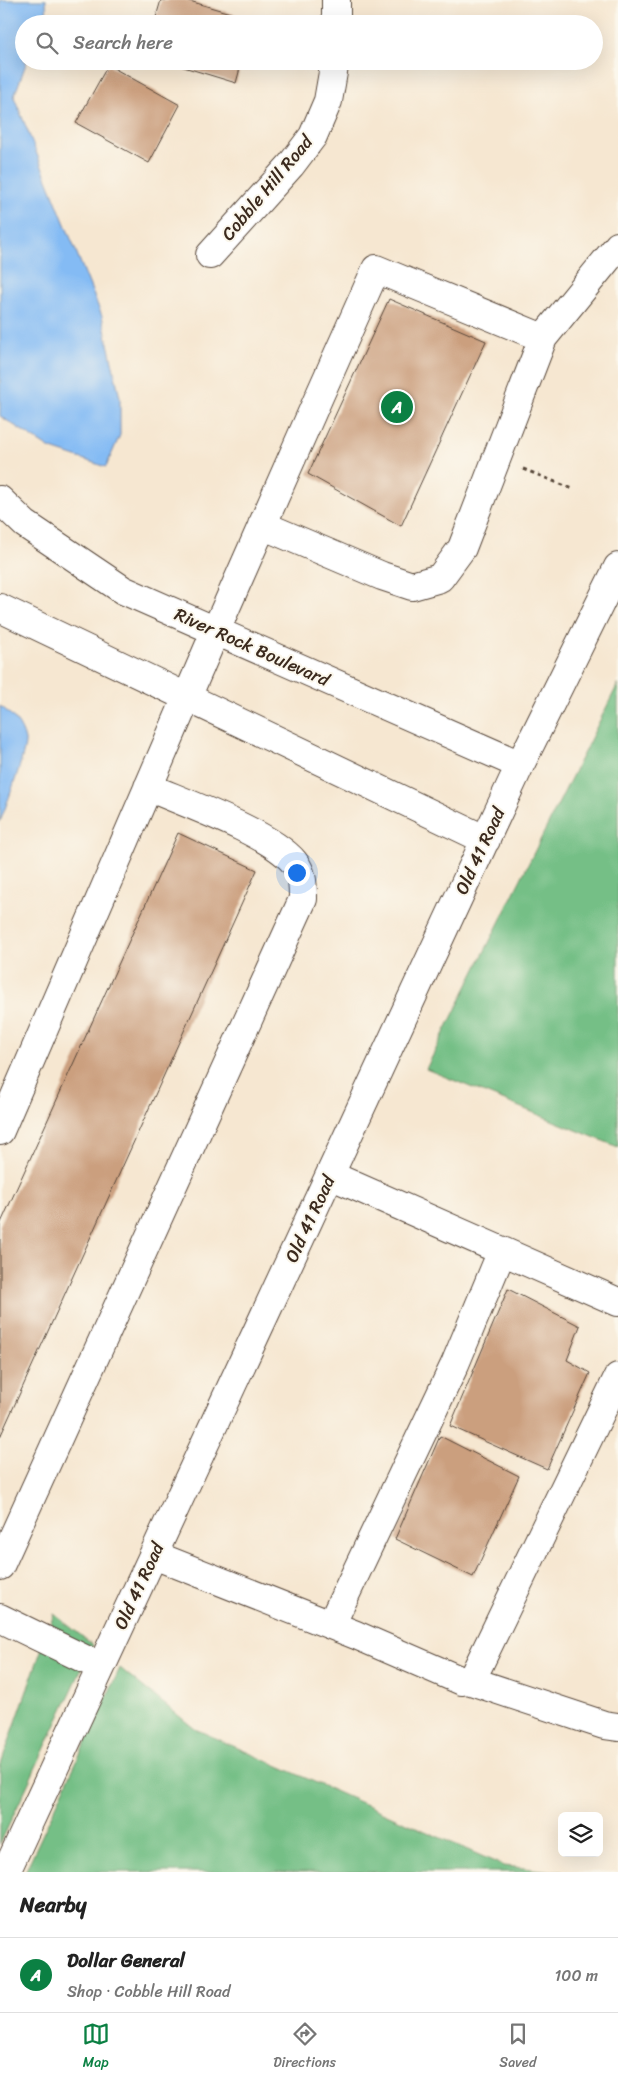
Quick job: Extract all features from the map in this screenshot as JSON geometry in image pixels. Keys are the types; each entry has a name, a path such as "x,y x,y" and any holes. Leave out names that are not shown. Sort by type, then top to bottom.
{"street":[{"path":"336,0 336,15"},
{"name":"Cobble Hill Road","path":"210,255 291,165 313,136 328,101 333,70"},
{"path":"262,525 382,576 412,586 440,578 462,548 543,338 618,246"},
{"path":"0,1131 216,630 376,269 543,338"},
{"name":"River Rock Boulevard","path":"0,500 25,524 123,590 520,766"},
{"name":"Old 41 Road","path":"6,1872 520,766 618,567"},
{"path":"0,608 486,840"},
{"path":"0,1566 303,898 304,882 295,863 275,845 148,787"},
{"path":"330,1175 618,1302"},
{"path":"331,1625 455,1364 502,1251"},
{"path":"468,1680 472,1677 618,1377"},
{"path":"154,1555 331,1625 462,1681 468,1680 604,1725 618,1727"},
{"path":"0,1618 102,1667"}],"path":[{"path":"497,458 573,490"}],"green space":[{"path":"618,684 618,1147 426,1069"},
{"path":"54,1614 93,1645 0,1844 0,1767"},
{"path":"120,1668 195,1729 504,1866 562,1872 25,1872"}],"water":[{"path":"0,0 46,0 47,15 15,15 15,70 24,70 14,97 102,316 120,398 120,435 106,467 49,448 0,416"},
{"path":"0,706 16,720 22,729 25,746 0,822"}],"building":[{"path":"161,0 186,0 237,15 157,15"},
{"path":"105,70 117,70 180,105 149,163 76,123"},
{"path":"193,70 240,70 236,83"},
{"path":"389,299 486,341 401,526 308,474"},
{"path":"178,833 257,870 0,1437 0,1225"},
{"path":"508,1289 580,1326 567,1360 590,1373 547,1469 450,1426"},
{"path":"440,1436 519,1476 473,1577 395,1539"}],"place":[{"name":"Dollar General","path":"397,407"}]}
